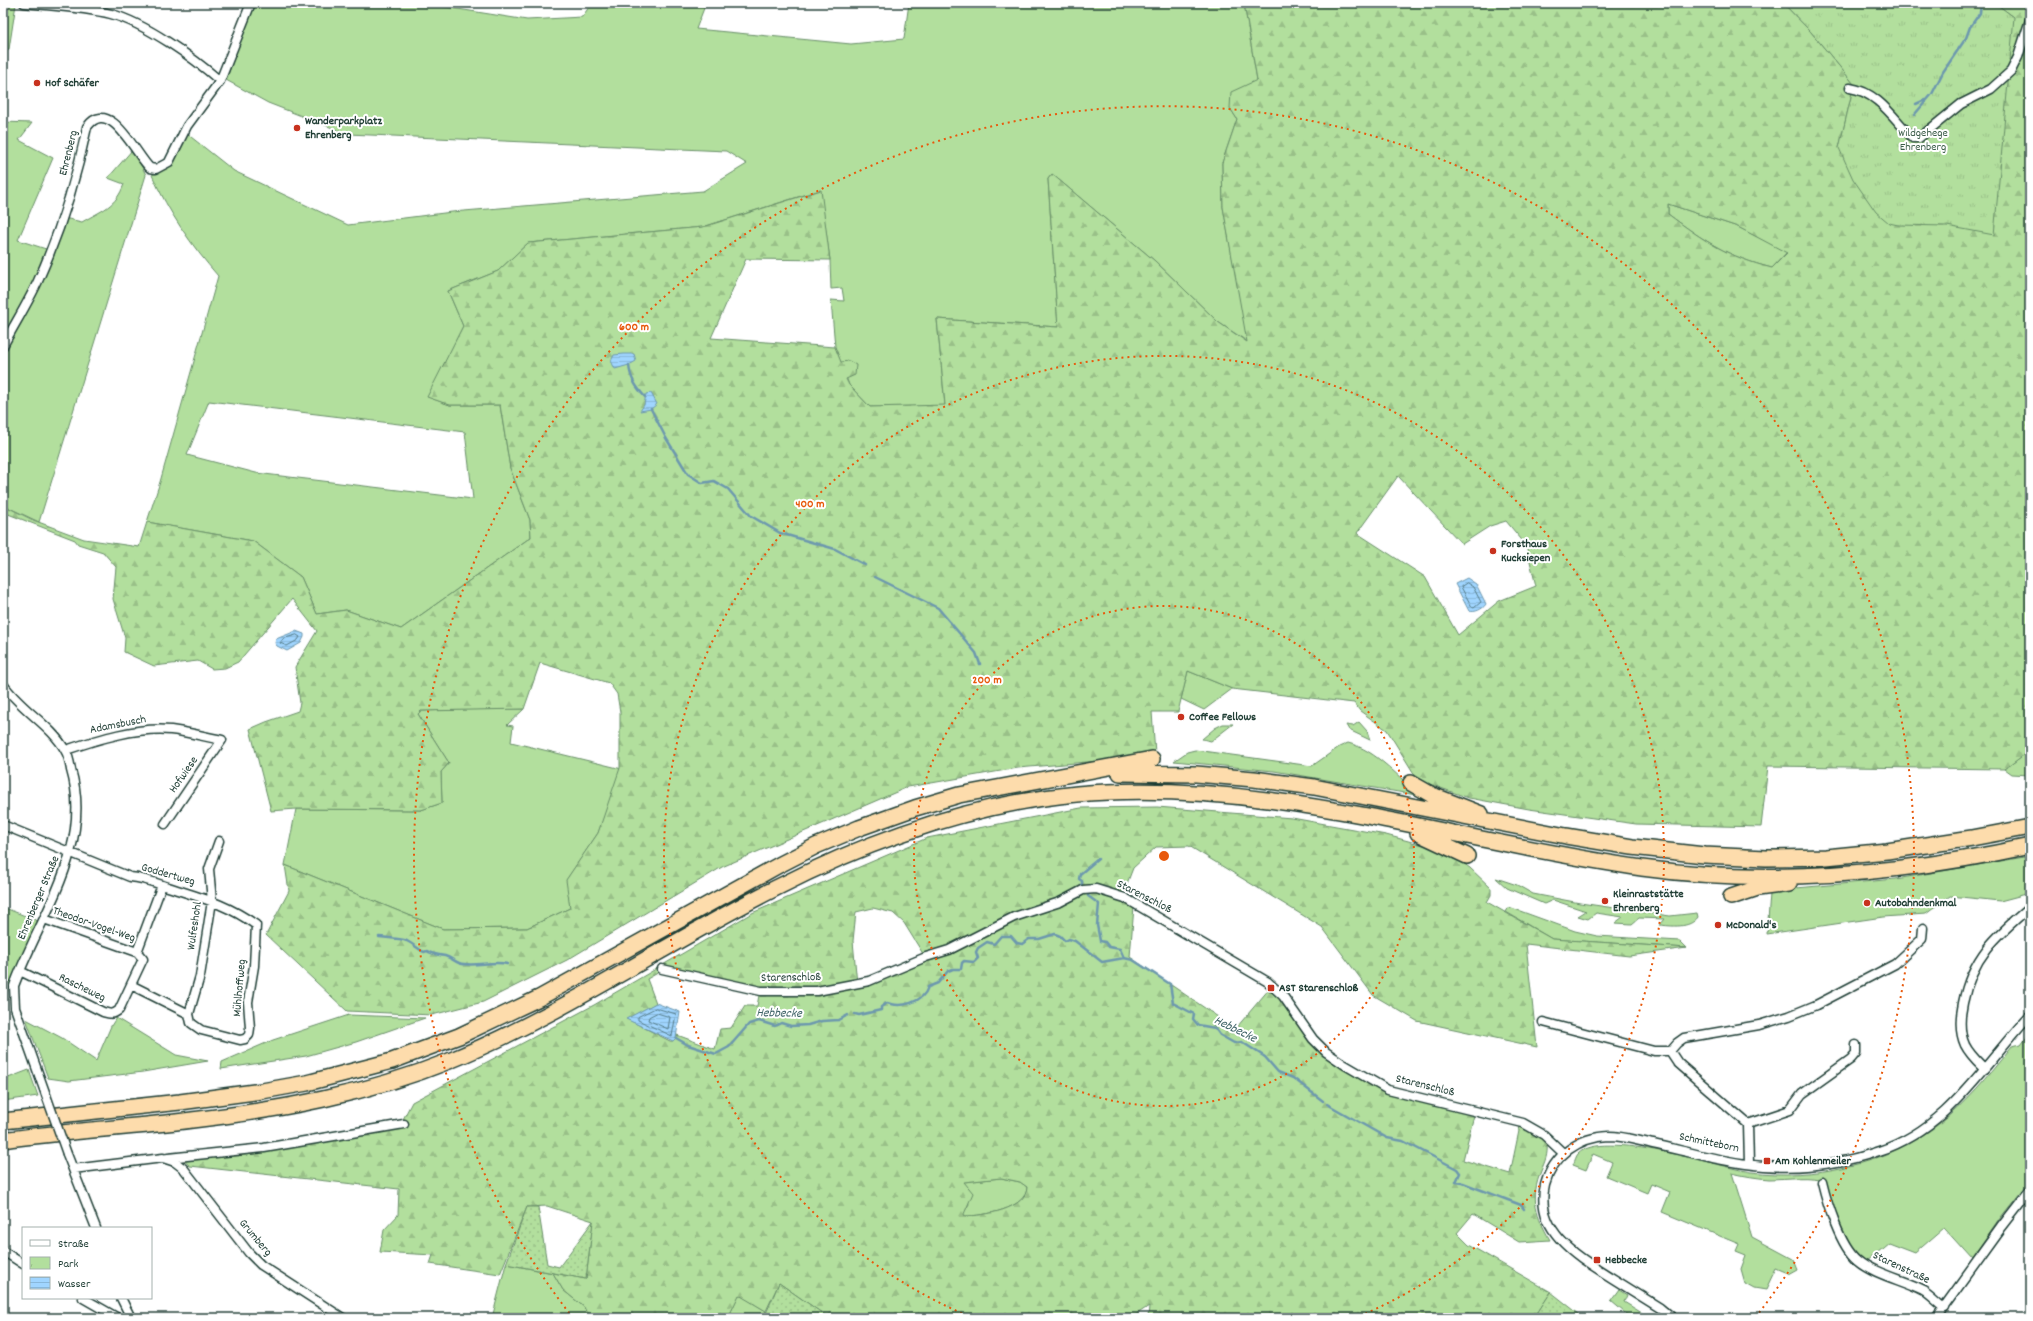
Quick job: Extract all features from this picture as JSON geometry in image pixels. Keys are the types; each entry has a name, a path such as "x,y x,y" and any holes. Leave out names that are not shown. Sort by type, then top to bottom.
{"highway":[{"path":"3,1121 180,1102 254,1092 306,1083 365,1069 459,1036 539,998 779,865 816,846 859,828 915,808 959,795 1035,780 1085,773 1152,759"},
{"path":"1085,773 1196,774 1254,779 1314,787 1509,826 1632,847 1704,855 1766,858 1826,857 1887,851 1972,838 2030,827"},
{"path":"1411,783 1432,795 1509,826"},
{"path":"3,1140 252,1112 356,1092 448,1061 497,1040 776,888 856,851 927,825 982,810 1034,800 1077,794 1180,792 1252,798 1334,810 1538,850 1646,868 1706,875 1831,876"},
{"path":"1399,823 1467,856"},
{"path":"1731,897 1758,888 1831,876 1912,868 1986,856 2030,846"}],"street":[{"path":"24,3 90,11 124,18 181,51 220,81"},
{"name":"Ehrenberg","path":"3,346 44,266 77,174 87,128 91,122 96,119 103,119 113,123 131,140 150,168 156,169 169,162 187,126 220,81 251,3"},
{"path":"1850,88 1859,89 1875,98 1913,138 1920,138 1961,104 1991,89 2011,71 2018,57 2030,20"},
{"name":"Ehrenberger Straße","path":"3,684 19,704 56,738 66,750 74,780 77,806 76,828 70,854 44,919 14,986 15,1008 67,1154 96,1227"},
{"name":"Adamsbusch","path":"66,750 92,741 145,730 171,730 222,740"},
{"name":"Hofwiese","path":"165,824 222,740"},
{"name":"Goddertweg","path":"3,825 70,854 130,877 139,878 212,901 238,912 256,925"},
{"name":"Wulfeshohl","path":"189,1014 200,976 212,901 209,869 219,841"},
{"name":"Rascheweg","path":"20,971 111,1015 119,1010 143,958 137,952 162,885"},
{"name":"Starenschloß","path":"662,969 761,991 817,991 870,981 926,957 949,950 1014,917 1060,902 1083,890 1096,889 1125,898 1268,982 1283,996 1313,1039 1326,1052 1388,1090 1523,1123 1544,1134 1563,1153"},
{"path":"1985,1069 1971,1054 1962,1038 1961,1011 1966,989 1974,967 1984,951 1998,934 2030,907"},
{"name":"Theodor-Vogel-Weg","path":"44,919 137,952"},
{"name":"Mühlhoffweg","path":"131,985 189,1014 191,1023 201,1030 240,1040 245,1039 249,1035 250,1028 248,1002 254,966 256,925"},
{"path":"1543,1022 1654,1051 1670,1050 1684,1038 1759,1025 1789,1016 1816,1005 1895,964 1922,939 1923,928"},
{"name":"Schmitteborn","path":"1672,1318 1660,1308 1575,1255 1556,1236 1548,1220 1543,1193 1547,1177 1563,1153 1584,1141 1610,1136 1749,1164 1795,1167 1814,1166 1852,1159 1881,1151 1906,1138 1942,1114 1970,1088 2030,1014"},
{"path":"1748,1124 1790,1110 1802,1094 1851,1059 1856,1053 1856,1045"},
{"path":"1670,1050 1678,1063 1748,1124 1749,1164"},
{"path":"73,1169 264,1148 404,1124"},
{"name":"Grumberg","path":"163,1158 175,1162 189,1174 249,1253 261,1265 343,1318"},
{"name":"Starenstraße","path":"1822,1182 1830,1212 1855,1259 1874,1270 1925,1292 1945,1308"},
{"path":"1937,1318 2030,1192"},
{"path":"3,1251 22,1263"},
{"path":"85,1299 118,1318"},
{"path":"122,1299 131,1318"}],"green space":[{"path":"3,3 33,3 31,6 16,4 9,49 3,50"},
{"path":"254,3 420,3 527,20 582,17 592,3 706,3 696,29 851,44 904,39 909,3 1244,3 1257,80 1230,108 1237,119 1222,163 1223,207 1248,342 1218,322 1155,261 1052,174 1048,179 1058,327 937,319 945,406 870,407 849,385 835,347 831,300 844,301 842,288 831,289 830,260 820,190 703,227 528,243 498,271 448,291 463,326 428,397 450,405 500,405 510,468 530,520 531,537 401,629 346,610 317,614 301,577 253,541 147,522 160,482 218,276 181,228 152,175 170,163 177,153 186,133 234,171 348,225 452,212 703,191 747,164 726,151 348,134 268,103 226,80","holes":["209,401 465,432 473,499 256,473 187,455"]},
{"path":"1244,3 1783,3 1811,32 1854,84 1839,148 2014,17 1995,3 2030,3 2030,750 2005,769 1768,766 1761,827 1636,824 1529,809 1469,798 1418,780 1387,730 1360,711 1354,703 1232,689 1188,671 1178,712 1152,712 1155,753 1110,760 1018,768 908,787 722,867 567,960 483,1002 432,1015 347,1011 266,935 289,891 285,865 443,929 527,928 570,908 566,880 598,833 620,768 620,712 617,694 609,683 540,663 524,709 421,711 418,714 449,763 441,772 442,803 421,810 296,809 271,811 250,729 298,711 300,703 295,667 317,631 292,599 238,662 225,668 212,669 198,661 154,666 124,652 125,638 113,599 116,567 103,552 78,544 75,540 3,512 3,505 33,520 84,539 139,547 147,522 253,541 301,577 317,614 346,610 401,629 531,537 530,520 510,468 500,405 450,405 427,397 463,326 448,291 498,271 528,243 703,227 821,190 830,260 746,259 711,338 835,347 841,362 849,361 856,365 855,375 846,379 849,385 870,407 945,405 937,319 1058,327 1048,179 1052,174 1155,261 1218,322 1247,342 1223,207 1222,163 1237,119 1230,108 1231,92 1257,80","holes":["1668,204 1738,227 1787,253 1772,268 1742,259 1717,247 1681,224 1668,214","1398,476 1462,544 1490,526 1506,521 1526,545 1536,586 1499,601 1458,635 1425,577 1357,533"]},
{"name":"Wildgehege Ehrenberg","path":"1783,3 1995,3 2014,17 1994,235 1947,226 1898,225 1889,223 1876,212 1853,179 1839,148 1854,84 1811,32"},
{"path":"3,122 32,123 19,140 53,158 18,240 46,249 37,274 3,339"},
{"path":"133,149 146,175 39,522 3,505 3,354 45,277 45,272 64,218 82,222 108,207 117,198 124,184 108,178"},
{"path":"1668,204 1738,227 1787,252 1772,268 1742,259 1717,247 1681,224 1668,214"},
{"path":"1188,671 1232,689 1204,710 1181,699"},
{"path":"524,709 507,725 513,726 511,742 622,769 598,833 567,879 570,908 527,928 443,929 285,865 296,809 421,810 442,803 441,772 449,763 418,714 421,711"},
{"path":"1359,722 1367,731 1370,740 1349,730 1346,725 1353,726"},
{"path":"1223,724 1233,724 1211,741 1202,739 1215,728"},
{"path":"1348,743 1369,752 1378,758 1422,796 1274,771 1174,761 1187,752 1195,750 1312,766 1339,747"},
{"path":"2030,750 2030,775 2012,774 2005,769"},
{"path":"1157,807 1292,818 1386,835 1427,846 1456,858 1470,868 1491,888 1491,895 1487,902 1552,939 1687,948 1629,956 1526,944 1537,1047 1417,1021 1373,995 1322,927 1189,846 1156,847 1133,868 1123,894 1134,906 1130,957 1218,1017 1220,1022 1231,1034 1270,988 1280,998 1306,1036 1388,1094 1474,1115 1463,1160 1510,1174 1520,1126 1535,1133 1547,1144 1547,1155 1538,1181 1535,1198 1538,1214 1550,1240 1519,1242 1473,1214 1457,1233 1469,1245 1551,1292 1534,1318 1230,1318 1224,1315 1221,1318 1148,1318 1149,1306 1131,1318 829,1318 779,1283 766,1311 739,1295 728,1318 589,1318 584,1307 563,1290 553,1273 586,1279 593,1221 547,1206 527,1207 500,1274 430,1264 433,1255 380,1252 384,1230 398,1215 399,1189 190,1166 183,1160 255,1154 399,1127 412,1102 594,1005 752,913 927,838 1081,808","holes":["873,908 893,913 904,923 925,957 857,984 853,941 856,912","663,970 760,990 757,1006 745,1006 731,1028 720,1029 715,1049 677,1035 673,1041 670,1041 627,1019 656,1003 647,979","1001,1178 1020,1182 1027,1187 1025,1195 1020,1201 1012,1206 993,1213 965,1216 964,1214 973,1193 964,1182"]},
{"path":"2030,856 2030,893 2000,901 1950,896 1926,914 1883,917 1767,934 1770,894 1796,888 1896,879"},
{"path":"1496,878 1517,885 1533,894 1580,903 1670,916 1697,913 1698,917 1695,921 1680,926 1659,925 1664,919 1639,918 1632,924 1615,923 1623,917 1596,913 1588,919 1578,916 1586,911 1553,900 1544,904 1507,888"},
{"path":"1509,907 1575,931 1597,936 1680,941 1687,948 1552,939 1506,912"},
{"path":"5,908 38,921 3,997 3,913"},
{"path":"349,1015 425,1018 356,1042 306,1056 221,1069 222,1062 273,1040"},
{"path":"116,1018 176,1055 208,1061 143,1072 69,1081 48,1078 26,1019 62,1038 96,1061"},
{"path":"2030,1032 2030,1183 2002,1218 1973,1260 1944,1228 1915,1253 1889,1243 1865,1263 1852,1250 1835,1212 1825,1181 1813,1178 1769,1179 1732,1173 1752,1237 1793,1259 1797,1269 1788,1274 1776,1269 1766,1290 1754,1288 1745,1283 1741,1269 1746,1255 1736,1251 1739,1244 1662,1212 1670,1192 1651,1184 1647,1193 1606,1176 1612,1162 1593,1154 1586,1170 1573,1165 1578,1154 1591,1147 1611,1145 1662,1151 1736,1169 1775,1174 1799,1174 1822,1171 1845,1167 1873,1159 1898,1149 1920,1137 1940,1123 1977,1088 2012,1046 2021,1044"},
{"path":"29,1070 38,1096 3,1101 3,1080"},
{"path":"1001,1178 1020,1182 1027,1187 1025,1195 1020,1201 1003,1210 993,1213 973,1216 965,1216 963,1214 969,1204 963,1182"},
{"path":"527,1207 538,1207 547,1264 559,1267 593,1221 586,1279 506,1264"},
{"path":"506,1264 553,1273 563,1290 584,1307 589,1318 492,1318"},
{"path":"779,1283 829,1318 764,1318"},
{"path":"1619,1290 1627,1295 1624,1302 1642,1313 1637,1318 1631,1318 1611,1301"},
{"path":"1551,1292 1584,1318 1534,1318"},
{"path":"739,1294 766,1311 764,1318 728,1318"}],"water":[{"path":"634,354 636,361 629,365 615,369 611,361 614,355"},
{"path":"651,393 657,404 651,409 640,411 644,405 646,394"},
{"path":"1467,578 1476,584 1486,604 1481,609 1476,611 1469,611 1455,584"},
{"path":"296,631 304,634 301,643 287,651 277,646 275,643 276,639"},
{"path":"656,1003 680,1012 676,1038 673,1041 626,1019"}],"waterway":[{"path":"1915,114 1932,94 1943,72 1966,38 1970,27 1980,13 1981,3"},
{"path":"1916,104 1925,100"},
{"path":"629,365 634,382 645,397"},
{"path":"651,409 666,438 688,474 702,483 714,481 728,489 751,516 780,533 835,549 865,565"},
{"path":"875,577 938,608 976,653 980,664"},
{"path":"1082,884 1082,881 1079,879 1080,874 1098,859"},
{"path":"1088,896 1099,904 1097,925 1100,941 1105,942 1109,947 1120,949 1124,958"},
{"name":"Hebbecke","path":"855,1014 859,1015 881,1010 881,1007 887,1003 899,1005 911,1003 917,1000 928,987 938,983 948,971 953,969 961,969 964,961 974,962 978,958 976,952 978,948 987,942 994,944 1001,936 1011,936 1017,943 1022,944 1029,939 1039,939 1055,934 1060,936 1065,941 1069,939 1075,941 1102,962 1124,958 1133,960 1170,984 1173,1003 1194,1014 1193,1019 1198,1025 1215,1028 1220,1035 1234,1043 1242,1042 1265,1057 1278,1072 1293,1078 1323,1101"},
{"path":"379,937 404,940 424,952 427,951 433,954 445,956 459,963 470,965 495,963 507,964"},
{"name":"Hebbecke","path":"676,1038 688,1045 716,1054 729,1047 749,1024 759,1021 775,1026 781,1023 791,1026 808,1025 822,1021 839,1020 848,1015"},
{"name":"Hebbecke","path":"1327,1104 1387,1138 1403,1141 1457,1169 1460,1173 1456,1182 1463,1183 1521,1205 1524,1209"}],"place":[{"name":"Hof Schäfer","path":"37,83"},
{"name":"Wanderparkplatz Ehrenberg","path":"297,128"},
{"name":"Forsthaus Kucksiepen","path":"1493,551"},
{"name":"Coffee Fellows","path":"1181,717"},
{"name":"Kleinraststätte Ehrenberg","path":"1605,901"},
{"name":"Autobahndenkmal","path":"1867,903"},
{"name":"McDonald's","path":"1718,925"},
{"name":"AST Starenschloß","path":"1271,988"},
{"name":"Am Kohlenmeiler","path":"1767,1161"},
{"name":"Hebbecke","path":"1597,1260"}]}
